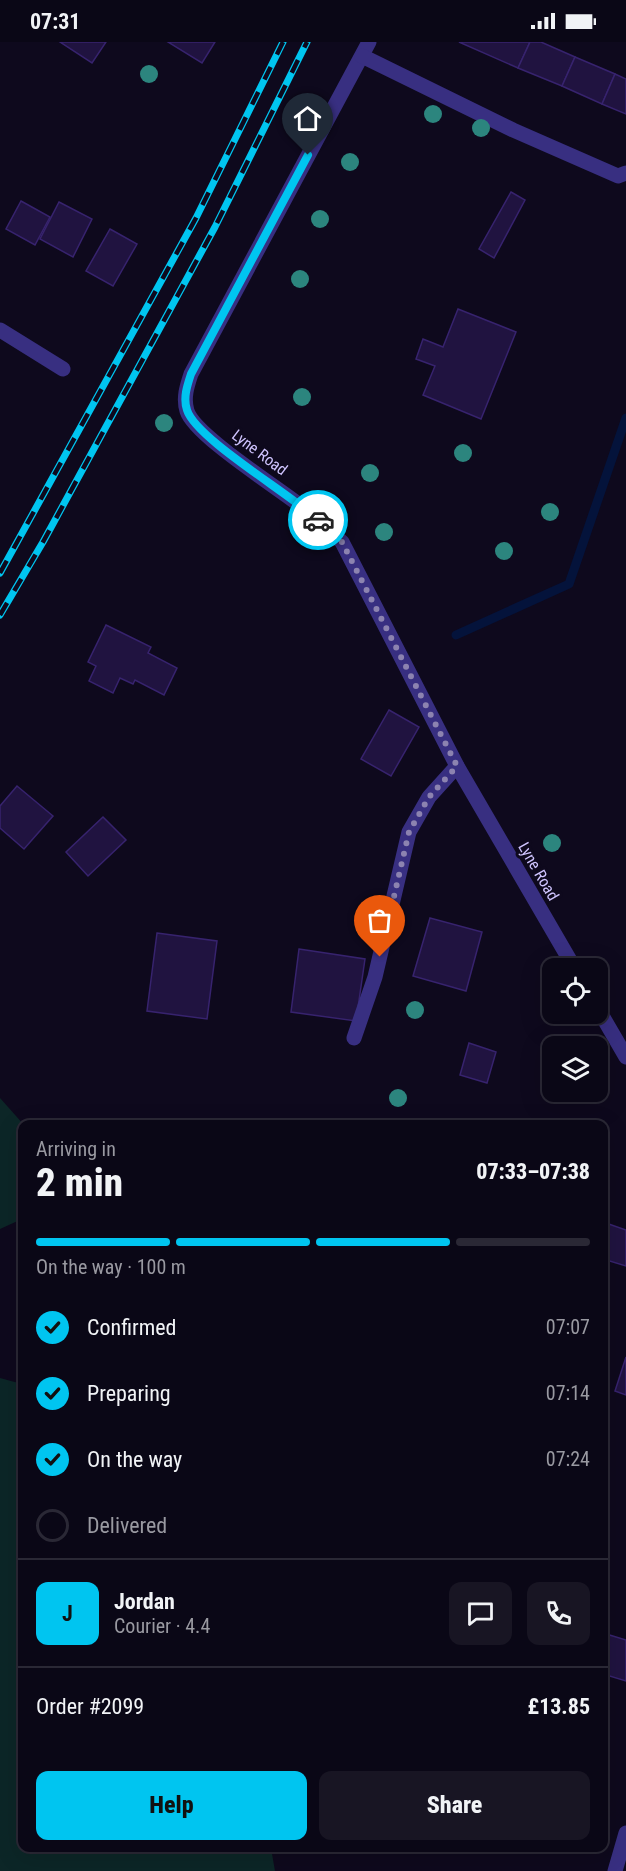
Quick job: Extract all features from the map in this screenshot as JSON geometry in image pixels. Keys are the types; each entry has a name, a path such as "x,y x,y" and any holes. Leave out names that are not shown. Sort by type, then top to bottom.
{"street":[{"name":"Lyne Road","path":"369,42 191,374 185,393 187,412 200,429 315,516 342,542 457,766 569,958"},
{"path":"362,56 513,130 618,176 626,173"},
{"path":"0,330 63,369"},
{"path":"354,1038 375,976 409,832 429,797 457,766"},
{"path":"607,1024 626,1056"},
{"path":"615,1871 626,1833"}],"green space":[{"path":"0,1098 20,1120 18,1221 0,1229"},
{"path":"0,1378 18,1383 18,1852 272,1852 275,1871 0,1871"}],"building":[{"path":"60,42 106,42 92,63"},
{"path":"168,42 215,42 202,63"},
{"path":"459,42 530,42 518,68"},
{"path":"530,42 541,42 575,57 562,86 518,68"},
{"path":"575,57 615,74 602,104 562,86"},
{"path":"615,74 626,79 626,114 602,104"},
{"path":"511,192 525,200 494,258 479,249"},
{"path":"21,201 50,217 35,245 6,229"},
{"path":"59,202 92,219 73,257 40,239"},
{"path":"110,229 137,244 113,286 86,271"},
{"path":"458,309 516,332 481,419 423,395 435,366 416,359 423,339 443,347"},
{"path":"106,625 151,647 148,653 177,668 164,695 135,680 133,684 120,678 113,693 89,681 96,666 88,662"},
{"path":"389,710 419,727 391,776 361,759"},
{"path":"17,786 53,816 24,849 0,828 0,806"},
{"path":"103,817 126,840 88,876 66,852"},
{"path":"430,918 482,932 466,991 413,976"},
{"path":"157,933 217,941 207,1019 147,1011"},
{"path":"299,949 365,959 356,1021 291,1012"},
{"path":"469,1043 496,1052 487,1083 460,1075"},
{"path":"608,1224 626,1230 626,1266 608,1261"},
{"path":"626,1357 626,1395 615,1391"},
{"path":"608,1635 626,1640 626,1681 608,1676"}],"waterway":[{"path":"456,635 569,584 626,418"}],"railway":[{"path":"0,573 196,218 283,42"},
{"path":"0,615 43,542 215,227 307,42"}],"way so far":[{"path":"318,520 342,542 457,766 429,797 409,832 380,957"}],"route":[{"path":"308,155 191,374 185,393 187,412 200,429 318,520"}]}
